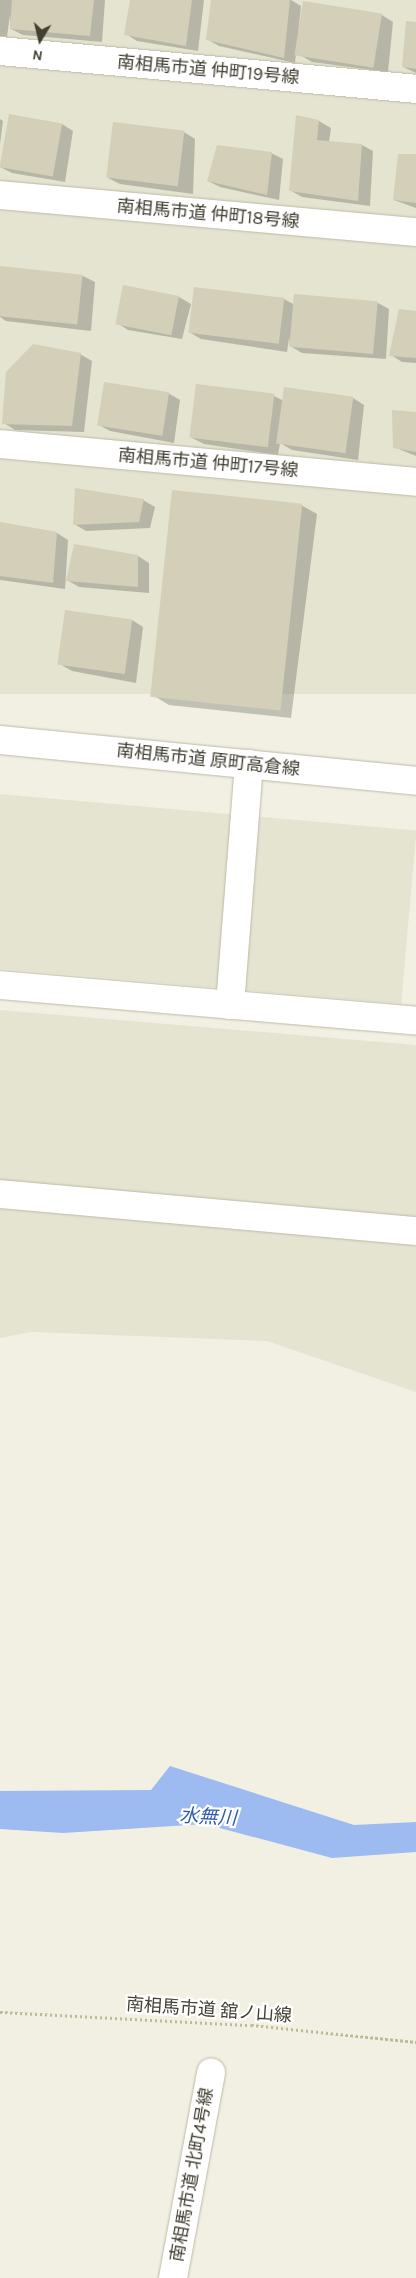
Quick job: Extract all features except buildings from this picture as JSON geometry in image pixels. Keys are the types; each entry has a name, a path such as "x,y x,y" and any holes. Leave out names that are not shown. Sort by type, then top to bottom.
{"street":[{"name":"南相馬市道 仲町19号線","path":"0,51 416,89"},
{"name":"南相馬市道 仲町18号線","path":"0,196 416,232"},
{"name":"南相馬市道 仲町17号線","path":"0,444 416,482"},
{"name":"南相馬市道 原町高倉線","path":"0,740 416,781"},
{"path":"230,1005 249,764"},
{"path":"0,984 416,1021"},
{"path":"0,1194 416,1231"},
{"name":"南相馬市道 北町4号線","path":"173,2278 211,2072"}],"path":[{"name":"南相馬市道 舘ノ山線","path":"0,2012 251,2025 416,2042"}],"shaded area":[{"path":"0,0 416,0 416,694 0,694"},
{"path":"0,794 416,830 401,1004 0,969"},
{"path":"0,1010 416,1045 416,1392 267,1341 31,1332 0,1338"}],"water":[{"name":"水無川","path":"170,1766 354,1825 416,1822 416,1852 332,1858 205,1824 63,1833 0,1829 0,1791 151,1790"}]}
